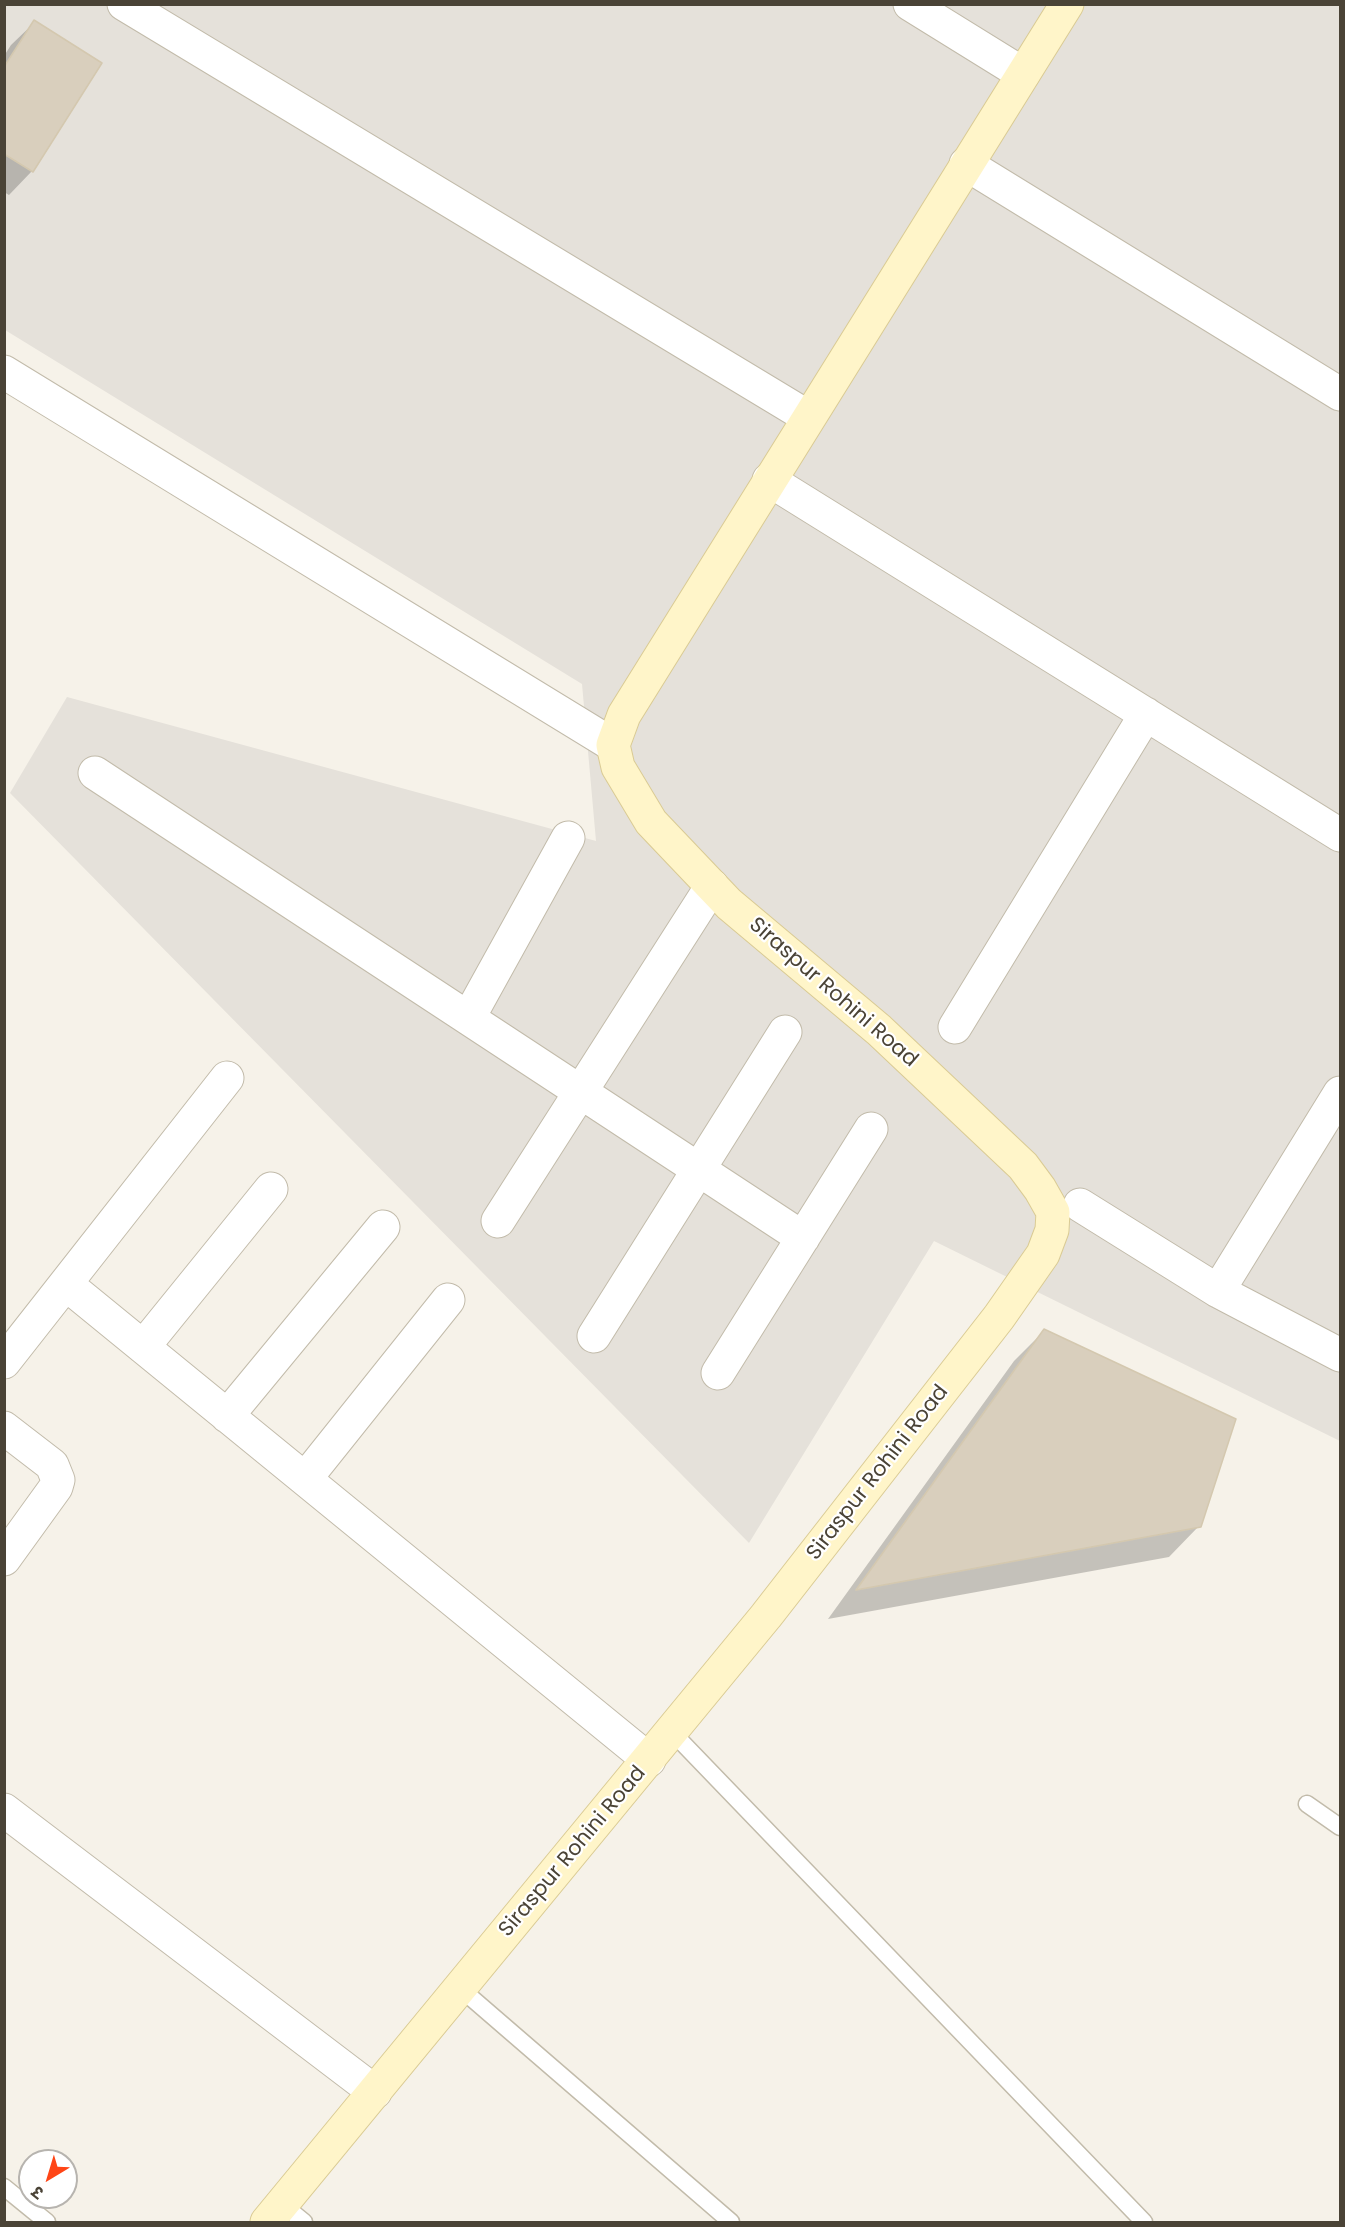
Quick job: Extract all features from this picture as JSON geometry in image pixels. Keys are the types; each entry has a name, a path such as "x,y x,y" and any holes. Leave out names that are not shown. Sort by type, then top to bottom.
{"street":[{"path":"124,4 808,417"},
{"path":"910,4 1023,74"},
{"path":"4,372 613,745 624,715 1067,4"},
{"path":"966,164 1341,394"},
{"path":"769,480 1341,835"},
{"path":"955,1027 1146,714"},
{"name":"Siraspur Rohini Road","path":"284,2216 375,2092 766,1616 999,1317 1043,1254 1052,1230 1053,1212 1023,1166 879,1030 729,904 651,822 618,767 613,745"},
{"path":"95,773 803,1238"},
{"path":"469,1017 568,838"},
{"path":"498,1221 712,886"},
{"path":"594,1336 785,1032"},
{"path":"4,1362 227,1078"},
{"path":"1218,1292 1341,1093"},
{"path":"718,1373 872,1130"},
{"path":"143,1347 271,1189"},
{"path":"1080,1205 1218,1292 1341,1355"},
{"path":"227,1416 383,1227"},
{"path":"66,1284 650,1760"},
{"path":"305,1479 448,1300"},
{"path":"4,1428 52,1466 58,1480 56,1487 4,1560"},
{"path":"4,1810 375,2092"}],"lane":[{"path":"672,1732 1144,2223"},
{"path":"1307,1804 1341,1827"},
{"path":"460,1988 731,2223"},
{"path":"4,2187 47,2223"}],"shaded area":[{"path":"4,5 1340,5 1340,1441 934,1241 749,1543 10,793 67,697 596,841 582,684 5,330"}],"building":[{"path":"34,20 102,63 33,172 4,154 4,67"},
{"path":"1044,1329 1236,1419 1201,1527 856,1590"}]}
